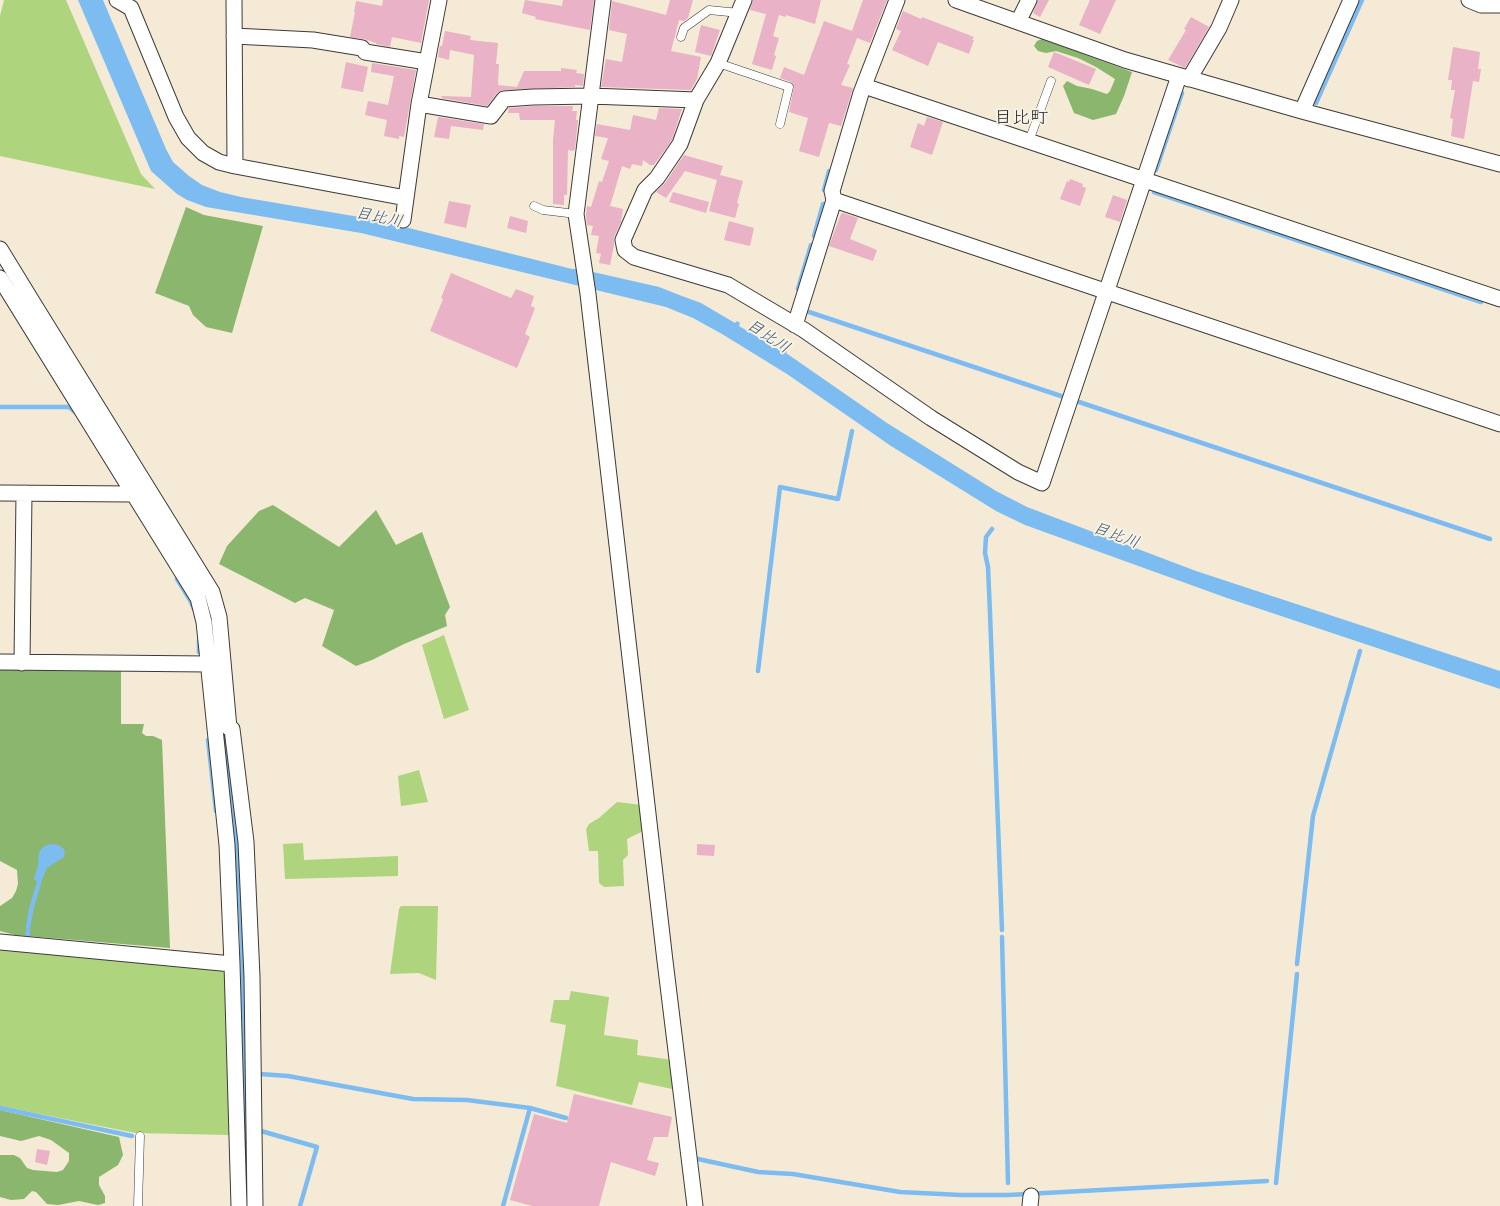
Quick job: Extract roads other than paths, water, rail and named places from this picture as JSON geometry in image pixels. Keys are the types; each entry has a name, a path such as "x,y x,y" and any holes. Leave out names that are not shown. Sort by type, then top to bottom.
{"street":[{"path":"117,0 130,4 176,118 188,138 203,153 219,162 235,166 406,198"},
{"path":"234,0 235,166"},
{"path":"403,220 419,104 439,0"},
{"path":"604,0 576,214 588,294 695,1206"},
{"path":"795,325 834,200 832,190 864,86 898,0"},
{"path":"956,0 1125,60 1302,111 1500,164"},
{"path":"1018,22 1029,0"},
{"path":"742,6 718,63 696,100 680,144 657,178 645,190 623,240 625,250 634,256 728,285 795,325 931,418 1018,472 1042,484 1144,180 1184,77 1219,28 1231,0"},
{"path":"1302,111 1351,0"},
{"path":"1469,0 1481,5 1500,5"},
{"path":"234,36 313,40 362,48 365,52 427,62"},
{"path":"864,86 1500,299"},
{"path":"419,104 490,116 504,99 591,96 696,100"},
{"path":"834,200 1500,424"},
{"path":"0,249 212,592 219,617 229,729 247,852 252,977 255,1206"},
{"path":"0,278 10,301 198,598 204,622 208,664 229,729 227,845 238,1206"},
{"path":"10,301 30,298"},
{"path":"0,493 133,494"},
{"path":"22,663 24,493"},
{"path":"0,662 208,664"},
{"path":"0,942 232,964"}],"lane":[{"path":"681,37 684,28 709,10 742,6"},
{"path":"718,63 789,87 780,124"},
{"path":"1029,141 1051,81"},
{"path":"534,206 544,210 576,214"},
{"path":"138,1206 140,1136"}],"water":[{"path":"78,0 103,0 166,149 173,162 202,185 241,197 377,220 572,269 580,269 659,287 701,303 735,323 737,321 740,323 739,326 781,351 783,348 785,349 786,353 887,423 996,491 1027,507 1196,571 1500,671 1500,689 1227,598 1025,525 996,511 891,446 787,374 722,334 693,318 666,307 361,233 206,207 187,200 177,194 151,171"},
{"path":"52,844 63,848 65,852 64,857 47,868 41,882 37,882 34,878 38,866 39,852 44,846"}],"waterway":[{"path":"1316,103 1362,0"},
{"path":"1156,170 1182,93"},
{"path":"824,190 829,171"},
{"path":"1154,192 1481,302"},
{"path":"814,236 823,204"},
{"path":"798,289 811,245"},
{"path":"806,311 1064,397"},
{"path":"1076,401 1490,539"},
{"path":"0,407 69,407 75,412"},
{"path":"758,671 780,487 838,499 852,431"},
{"path":"126,467 136,484"},
{"path":"140,491 161,524"},
{"path":"992,529 986,537 985,553 988,567 1002,930"},
{"path":"177,579 194,609"},
{"path":"199,641 199,652"},
{"path":"1297,964 1313,816 1360,651"},
{"path":"224,732 236,832 242,940 247,1206"},
{"path":"208,740 216,811"},
{"path":"28,927 39,883"},
{"path":"27,939 28,931"},
{"path":"1002,937 1008,1183"},
{"path":"1276,1183 1297,974"},
{"path":"260,1074 288,1076 413,1099 467,1100 530,1108 566,1118"},
{"path":"0,1108 132,1136"},
{"path":"503,1206 530,1108"},
{"path":"261,1131 317,1147 300,1206"},
{"path":"698,1159 758,1172 793,1174 900,1192 961,1195 1008,1195 1267,1181"}],"district":[{"name":"目比町","path":"1021,118"}],"water label":[{"name":"目比川","path":"379,218"},
{"name":"目比川","path":"768,337"},
{"name":"目比川","path":"1116,536"}]}
